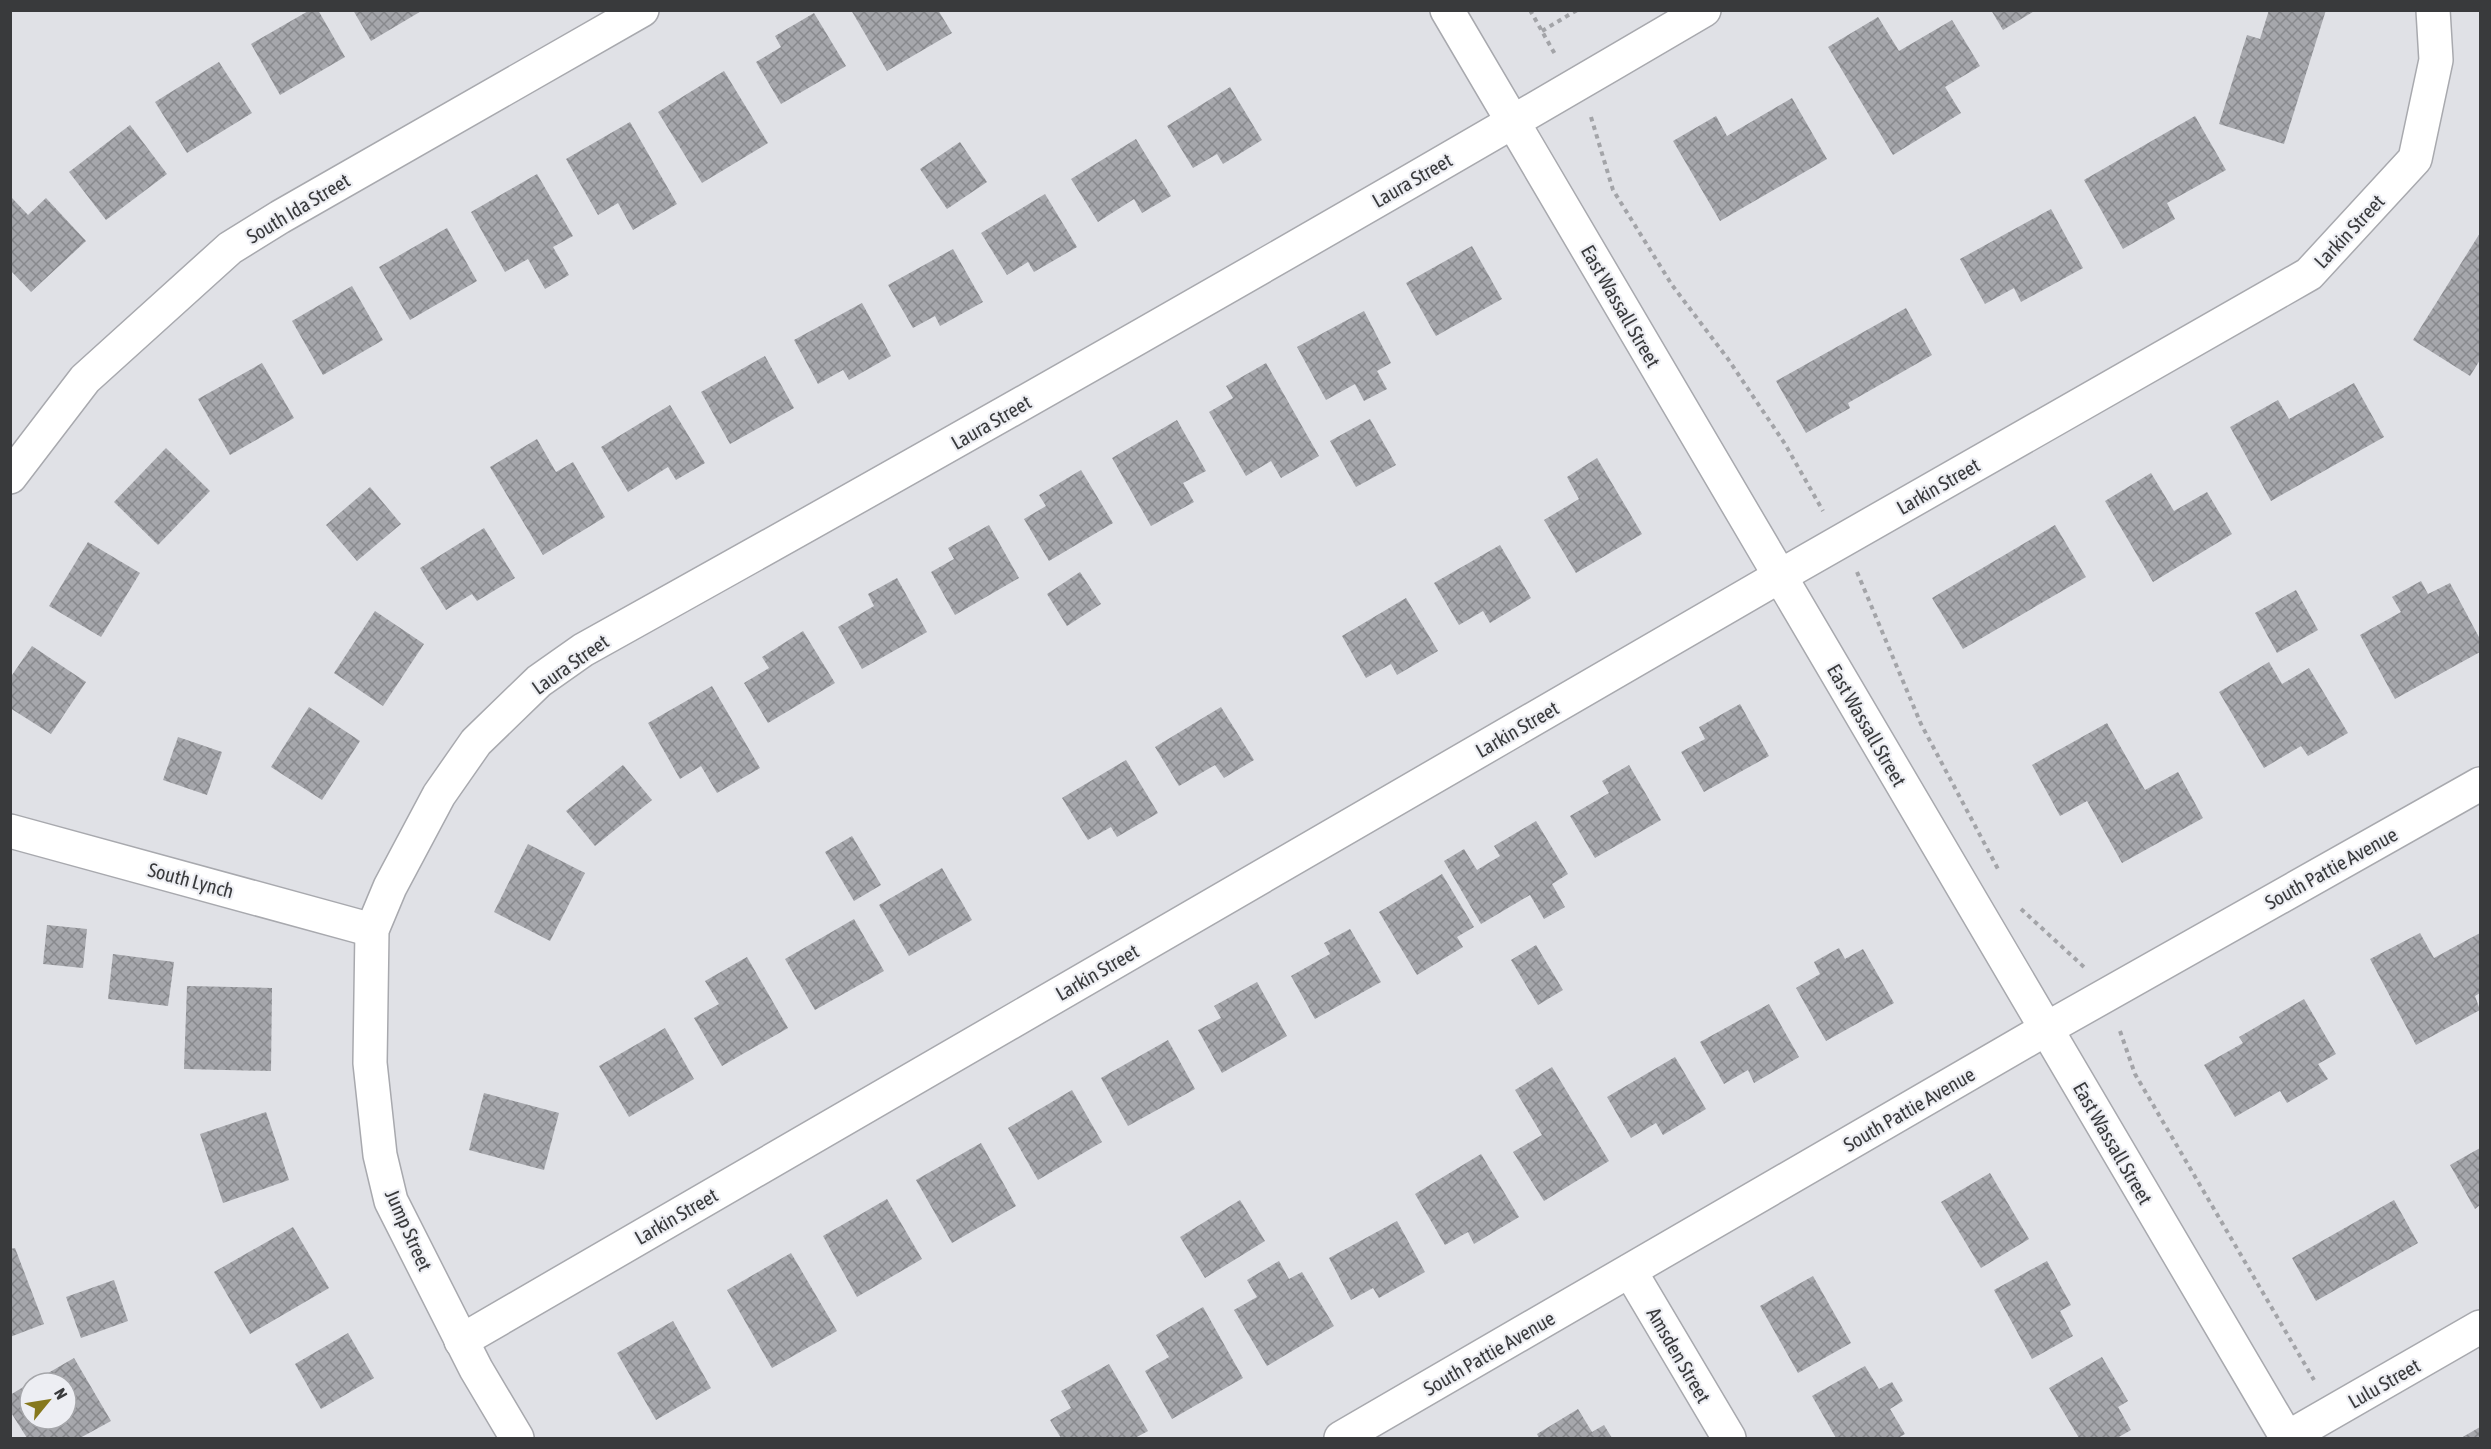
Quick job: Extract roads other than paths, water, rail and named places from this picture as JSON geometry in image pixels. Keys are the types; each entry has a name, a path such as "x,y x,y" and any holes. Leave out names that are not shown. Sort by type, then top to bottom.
{"street":[{"name":"South Ida Street","path":"10,477 85,379 230,248 280,217 642,10"},
{"name":"East Wassall Street","path":"1447,10 2287,1438"},
{"name":"Laura Street","path":"372,930 390,887 439,795 476,742 539,681 583,651 891,479 1513,123 1704,10"},
{"name":"Larkin Street","path":"462,1341 1780,576 2309,274 2415,159 2436,60 2433,10"},
{"name":"South Pattie Avenue","path":"1341,1438 2046,1029 2481,784"},
{"name":"South Lynch","path":"10,831 372,930"},
{"name":"Jump Street","path":"372,930 370,1063 380,1155 391,1201 462,1341 517,1438"},
{"name":"Amsden Street","path":"1630,1270 1729,1438"},
{"name":"Lulu Street","path":"2287,1438 2481,1327"}]}
